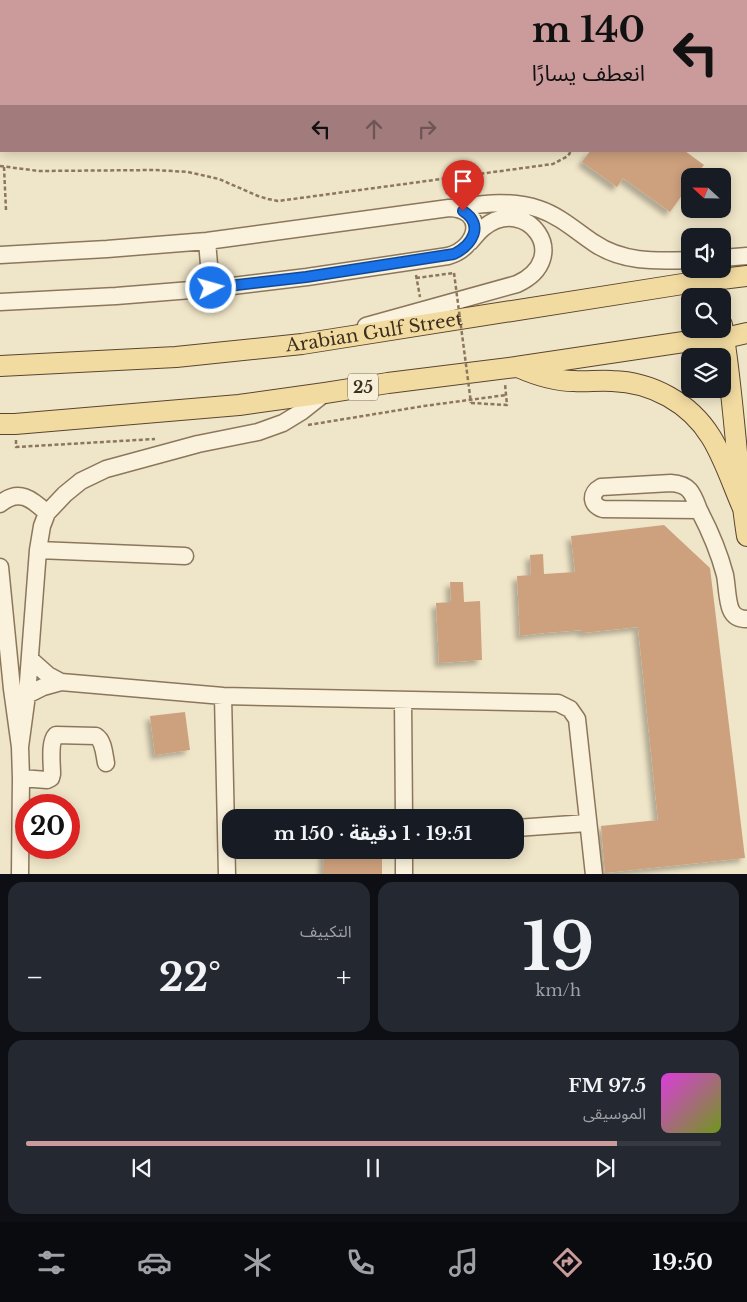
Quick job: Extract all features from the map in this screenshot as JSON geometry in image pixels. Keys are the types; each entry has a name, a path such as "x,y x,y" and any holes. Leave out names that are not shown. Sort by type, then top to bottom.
{"main road":[{"name":"Arabian Gulf Street","path":"0,366 176,357 302,344 688,283 716,288 747,276"},
{"name":"25","path":"731,332 747,333"},
{"name":"25","path":"0,424 239,405 388,383 516,367 703,338"},
{"path":"725,338 742,506 747,536"},
{"path":"516,367 558,380 610,381 636,384 673,399 694,415 710,436 742,506"}],"street":[{"path":"0,255 207,241 493,202 513,202 540,209 557,217 594,244 618,255 645,261 681,260"},
{"path":"449,208 463,211 470,216 474,229 470,242"},
{"path":"0,302 211,288 306,277 448,256 459,252 467,246 482,228 502,219 515,219 526,222 537,230 541,236 543,244 542,258 532,276 517,284 302,344"},
{"path":"207,241 211,288"},
{"path":"731,257 747,256"},
{"path":"13,689 30,659 38,550 42,526 47,513 65,494 81,481 106,469 198,444 258,432 283,423 301,412 324,393"},
{"path":"700,510 603,509 598,508 592,499 597,489 602,487 677,484 688,489 693,494 708,525 720,558 732,612 740,618 747,619"},
{"path":"0,504 17,496 28,497 47,513"},
{"path":"38,550 184,556"},
{"path":"0,567 5,664 13,689 20,747 20,874"},
{"path":"30,659 48,675 61,682"},
{"path":"13,689 43,688 61,682 224,696 552,702 564,705 570,709 577,719 587,824 594,874"},
{"path":"224,696 227,874"},
{"path":"403,700 404,809"},
{"path":"21,778 47,780 51,778 52,743 56,735 96,736 102,742 106,763"},
{"path":"524,828 587,824"},
{"path":"404,859 404,874"}],"path":[{"path":"6,210 2,167 39,171 156,170 188,172 219,179 258,196 278,201 553,164 568,156 570,152"},
{"path":"422,311 416,278 454,274 471,403 506,404"}],"building":[{"path":"589,152 686,152 704,165 702,168 681,168 681,197 670,212 623,178 617,187 582,162"},
{"path":"664,525 710,568 745,858 605,873 601,826 658,820 638,627 582,633 582,630 520,636 517,576 531,575 530,555 543,554 544,574 575,572 571,536"},
{"path":"450,582 463,582 464,602 480,601 482,660 439,663 436,603 451,602"},
{"path":"185,712 190,750 155,755 150,716"},
{"path":"324,859 382,859 382,874 323,874"}],"route":[{"path":"211,288 306,277 448,256 459,252 467,246 474,234 474,224 470,216 463,211"}]}
